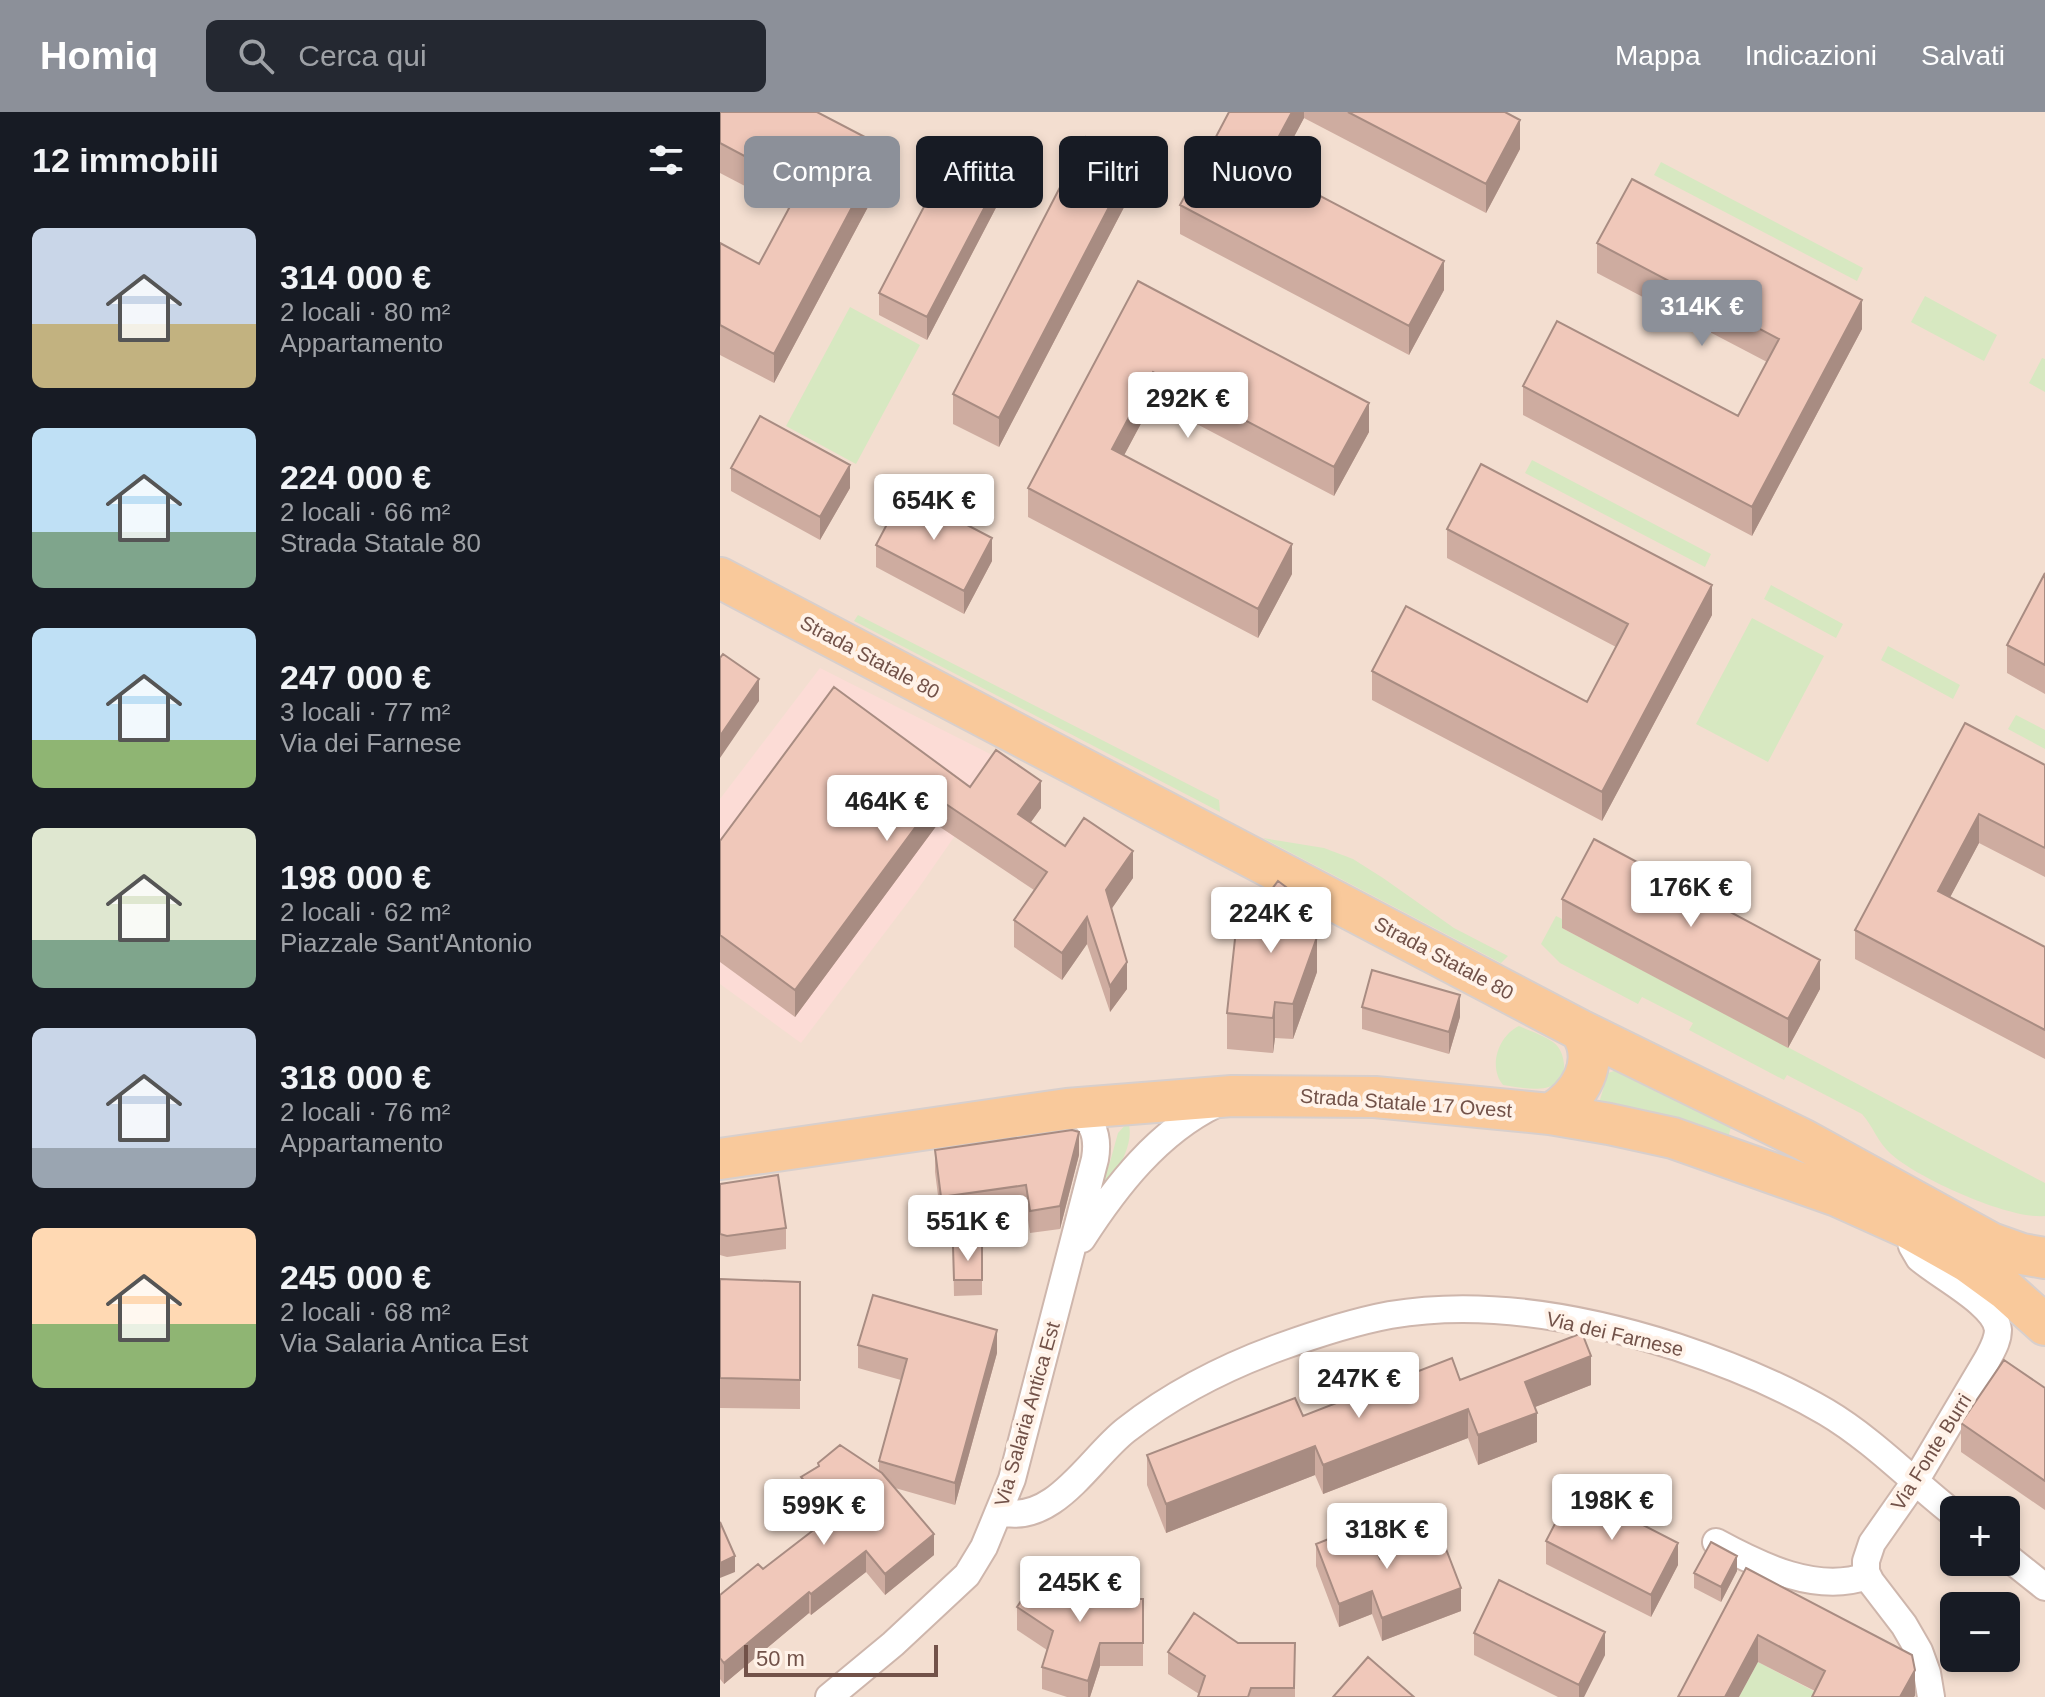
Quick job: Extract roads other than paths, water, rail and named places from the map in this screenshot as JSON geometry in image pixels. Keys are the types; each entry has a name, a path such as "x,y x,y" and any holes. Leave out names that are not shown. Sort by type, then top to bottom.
{"main road":[{"name":"Strada Statale 80","path":"720,578 1580,1030 1804,1140 1991,1243 2045,1258"},
{"path":"1550,1114 1572,1099 1586,1076 1588,1050 1580,1030"},
{"name":"Strada Statale 17 Ovest","path":"720,1159 1067,1109 1232,1096 1375,1097 1550,1114 1673,1138 1837,1196 1908,1228 1982,1272 2045,1325"},
{"path":"2045,1274 2042,1294 2045,1316"}],"street":[{"name":"Via Salaria Antica Est","path":"1071,1255 1093,1222 1153,1148 1184,1122 1232,1096"},
{"name":"Via Salaria Antica Est","path":"836,1695 967,1575 1000,1512 1012,1479 1071,1255 1096,1146 1091,1123 1067,1109"},
{"name":"Via Fonte Burri","path":"1867,1576 1866,1561 1872,1543 1914,1483 1998,1336 1997,1323 1992,1314 1919,1258 1912,1246 1908,1228"},
{"name":"Via dei Farnese","path":"1000,1512 1025,1513 1043,1507 1129,1428 1220,1371 1275,1348 1350,1324 1393,1315 1443,1310 1496,1311 1579,1321 1692,1352 1752,1376 1824,1411 1863,1438 1940,1503"},
{"path":"1716,1542 1753,1561 1814,1580 1848,1581 1867,1576 1904,1625 1919,1651 1931,1697"},
{"path":"2020,1567 2045,1587"}]}
